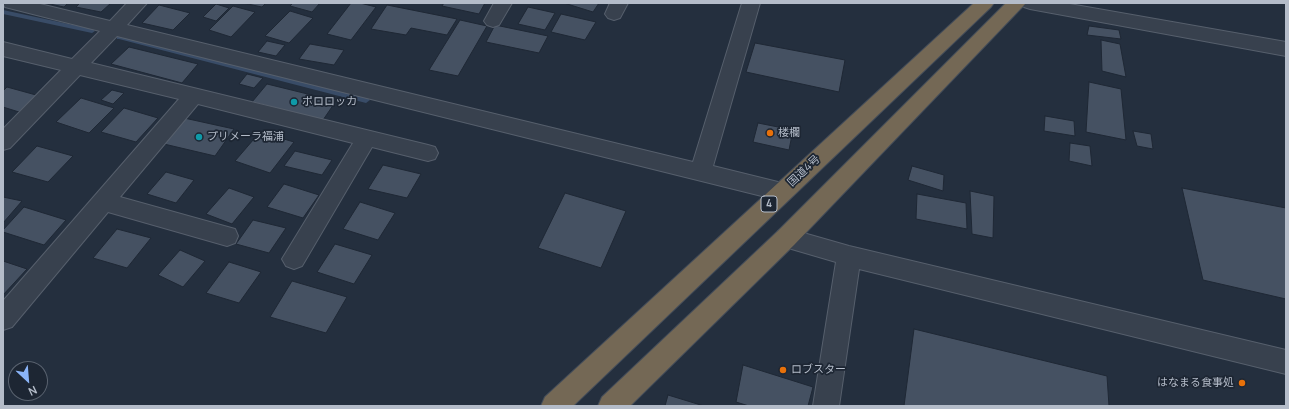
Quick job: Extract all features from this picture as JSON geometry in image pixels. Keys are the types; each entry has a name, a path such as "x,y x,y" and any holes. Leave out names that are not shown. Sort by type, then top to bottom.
{"highway":[{"name":"国道4号","path":"554,406 985,3"},
{"path":"611,406 786,238 1017,3"}],"street":[{"path":"12,3 782,192"},
{"path":"3,142 138,3"},
{"path":"493,21 503,3"},
{"path":"701,172 751,3"},
{"path":"1030,3 1286,49"},
{"path":"3,49 428,153"},
{"path":"3,319 194,95"},
{"path":"294,259 367,138"},
{"path":"103,201 227,236"},
{"path":"786,238 849,256 1286,362"},
{"path":"826,406 849,256"}],"building":[{"path":"45,3 68,3 64,7"},
{"path":"80,3 111,3 101,12 76,7"},
{"path":"243,3 266,3 262,7"},
{"path":"293,3 320,3 312,12 290,6"},
{"path":"351,3 360,3 376,7 351,40 327,34"},
{"path":"444,3 485,3 479,14 442,6"},
{"path":"564,3 599,3 593,12"},
{"path":"216,4 229,8 216,21 203,17"},
{"path":"159,5 190,13 173,30 142,23"},
{"path":"387,5 457,19 447,35 411,28 406,35 371,29"},
{"path":"233,6 255,12 231,37 209,30"},
{"path":"528,7 555,13 545,30 518,24"},
{"path":"290,11 313,18 289,43 265,36"},
{"path":"561,14 596,22 585,40 551,32"},
{"path":"460,20 487,26 458,76 429,70"},
{"path":"495,25 548,36 539,53 486,42"},
{"path":"1089,26 1119,30 1121,39 1087,35"},
{"path":"1101,40 1120,44 1126,77 1102,71"},
{"path":"267,41 285,45 276,56 258,52"},
{"path":"755,43 845,60 839,92 746,72"},
{"path":"310,44 344,50 334,65 299,59"},
{"path":"129,47 198,64 182,83 111,64"},
{"path":"247,74 263,78 254,88 239,84"},
{"path":"1089,82 1121,89 1126,140 1086,132"},
{"name":"ポロロッカ","path":"267,84 336,101 323,120 252,102"},
{"path":"7,87 36,95 19,112 3,107 3,91"},
{"path":"112,90 124,93 113,104 101,100"},
{"path":"81,98 114,108 89,133 56,122"},
{"path":"124,108 158,118 136,142 101,132"},
{"path":"1045,116 1074,121 1075,136 1044,131"},
{"name":"プリメーラ福浦","path":"184,118 234,129 215,156 164,144"},
{"path":"758,123 793,130 789,150 753,142"},
{"path":"1133,131 1151,134 1153,149 1137,146"},
{"path":"260,132 294,142 270,173 235,161"},
{"path":"1070,143 1090,146 1092,166 1069,161"},
{"path":"37,146 73,156 48,182 12,172"},
{"path":"295,151 332,160 322,175 284,166"},
{"path":"383,165 421,174 407,198 368,189"},
{"path":"912,166 944,175 943,191 908,180"},
{"path":"166,172 194,180 176,203 147,194"},
{"path":"284,184 319,195 303,218 267,207"},
{"path":"229,188 254,197 232,224 206,214"},
{"path":"1182,188 1286,208 1286,299 1203,280"},
{"path":"970,191 994,196 993,238 972,234"},
{"path":"565,193 626,211 601,268 538,248"},
{"path":"917,194 966,203 967,229 916,219"},
{"path":"3,197 22,201 3,223"},
{"path":"360,202 395,213 378,240 343,229"},
{"path":"24,207 66,220 44,245 3,232 3,230"},
{"path":"253,220 286,228 269,253 236,244"},
{"path":"117,229 151,238 127,268 93,258"},
{"path":"335,244 372,255 354,284 317,272"},
{"path":"180,250 205,261 183,287 158,275"},
{"path":"3,261 27,269 3,295"},
{"path":"229,262 261,272 239,303 206,293"},
{"path":"292,281 347,297 326,333 270,317"},
{"path":"914,329 1107,376 1109,406 904,406"},
{"path":"743,365 813,387 808,406 749,406 736,402"},
{"path":"668,395 704,406 665,406"}],"waterway":[{"path":"3,12 92,31"},
{"path":"119,37 366,100"}],"place":[{"name":"ポロロッカ","path":"294,102"},
{"name":"楼欄","path":"770,133"},
{"name":"プリメーラ福浦","path":"199,137"},
{"name":"ロブスター","path":"783,370"},
{"name":"はなまる食事処","path":"1242,383"}]}
